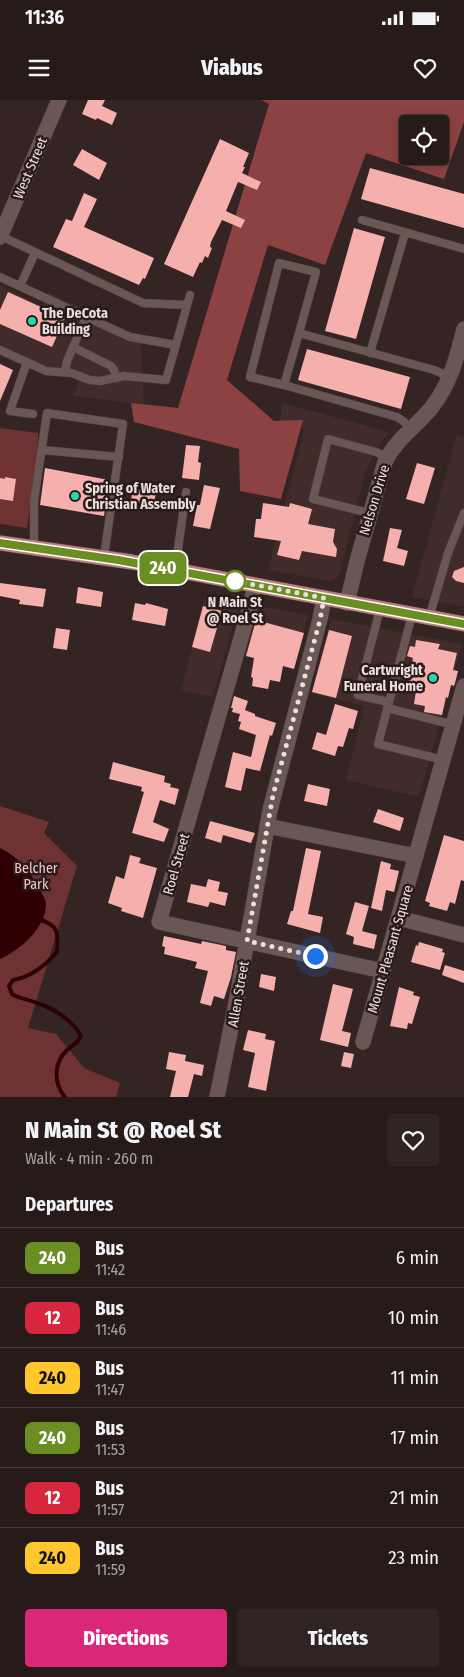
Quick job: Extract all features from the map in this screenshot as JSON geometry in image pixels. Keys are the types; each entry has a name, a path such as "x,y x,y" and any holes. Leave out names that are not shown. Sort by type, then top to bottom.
{"main road":[{"path":"0,542 104,557 464,624"}],"street":[{"name":"West Street","path":"0,236 59,100"},
{"name":"Nelson Drive","path":"348,603 369,513 387,458 394,447 432,408 450,377 464,329"},
{"name":"Roel Street","path":"254,585 248,615 159,922 383,971"},
{"name":"Allen Street","path":"217,1097 277,779 320,620 324,598"},
{"name":"Mount Pleasant Square","path":"363,1042 464,686"},
{"path":"267,826 416,856"},
{"path":"399,918 464,936"}],"lane":[{"path":"362,220 464,249"},
{"path":"370,353 404,233"},
{"path":"0,236 143,303 187,305"},
{"path":"20,286 35,253"},
{"path":"284,386 316,272 279,263 250,377 397,417 411,429"},
{"path":"0,277 130,337 176,346"},
{"path":"0,350 49,372 65,372 95,381 132,376 166,380 190,295"},
{"path":"65,372 67,361 86,317"},
{"path":"299,333 440,372 450,377"},
{"path":"73,348 111,366 117,378"},
{"path":"27,362 10,410 33,414"},
{"path":"34,547 34,501 48,413 124,424 104,557"},
{"path":"369,513 313,499 328,439 376,452 387,458"},
{"path":"42,450 119,457"},
{"path":"174,570 186,492"},
{"path":"429,618 448,553 464,513"},
{"path":"380,609 358,695 454,725"},
{"path":"412,615 378,744 444,760"}],"shaded area":[{"path":"261,100 464,100 464,122 449,165 449,115 399,115 399,164 366,153 325,265 268,245 227,380 274,421 303,420 281,499 240,491 239,449 134,422 131,403 178,408 269,104"},
{"path":"402,165 449,165 444,179"},
{"path":"0,286 42,306 48,292 141,339 144,405 74,396 79,380 0,350"},
{"path":"283,403 389,432 376,450 365,474 340,573 331,581 268,570 305,428 279,425"},
{"path":"457,434 464,437 464,607 412,597"},
{"path":"206,596 239,602 213,697 181,690"},
{"path":"259,606 308,615 294,669 245,656"},
{"path":"331,619 462,644 419,797 346,780 364,706 311,693"},
{"path":"0,848 17,859 26,869 38,886 46,904 45,913 37,930 16,950 0,959"}],"green space":[{"path":"0,428 38,433 37,460 27,528 0,524"},
{"name":"Belcher Park","path":"0,806 49,822 44,833 77,866 28,1028 56,1034 84,1068 120,1083 116,1097 0,1097"}],"building":[{"path":"88,100 105,100 102,106 117,113 112,125 82,114"},
{"path":"220,139 249,153 242,173 261,182 257,190 238,182 226,211 245,220 241,228 222,220 211,242 210,247 212,248 208,258 205,256 202,263 200,262 193,277 164,264"},
{"path":"82,149 107,163 99,180 73,165"},
{"path":"370,168 464,194 464,228 361,199"},
{"path":"84,193 97,199 84,227 154,258 145,279 143,278 139,285 53,247 66,219 72,221"},
{"path":"354,228 385,237 356,339 325,331"},
{"name":"The DeCota Building","path":"8,292 65,318 52,347 0,324 0,310"},
{"path":"307,349 410,377 401,409 298,380"},
{"path":"0,364 13,370 0,401"},
{"path":"186,445 200,446 198,462 201,463 199,480 182,478"},
{"path":"417,463 435,468 424,504 406,499"},
{"name":"Spring of Water Christian Assembly","path":"45,468 109,480 104,516 40,505"},
{"path":"5,477 16,479 13,501 0,499 0,478 5,479"},
{"path":"204,485 220,488 210,529 193,526 197,505 200,505"},
{"path":"133,488 156,492 153,510 130,506"},
{"path":"263,503 289,507 290,503 312,509 308,524 335,529 333,542 337,549 336,557 302,551 299,560 277,555 281,541 254,537 256,519 261,519"},
{"path":"390,528 402,530 397,548 408,551 404,566 383,561"},
{"path":"464,567 464,583 456,581 452,577 454,571"},
{"path":"0,583 46,589 43,607 19,604 20,600 0,596"},
{"path":"78,587 103,592 101,607 76,603"},
{"path":"135,603 145,605 146,603 168,609 165,626 132,620"},
{"path":"203,606 222,611 210,652 192,647"},
{"path":"256,620 304,633 294,669 283,666 280,682 270,680 268,689 252,686 253,678 251,677 254,658 246,656"},
{"path":"56,628 70,630 67,650 53,648"},
{"path":"329,630 352,636 336,698 312,692"},
{"name":"Cartwright Funeral Home","path":"416,640 440,644 438,649 457,653 453,670 458,671 454,686 451,685 448,698 446,697 442,715 424,712 425,706 414,704 416,691 407,689 413,658 407,656 410,646 415,647"},
{"path":"234,696 248,701 245,710 255,714 255,716 276,723 272,736 270,735 260,771 246,768 241,791 225,787 233,752 251,757 256,735 239,729 241,722 238,721 240,714 232,712 233,708 231,708"},
{"path":"335,704 358,711 353,729 349,728 343,747 338,746 335,756 312,749 317,732 326,735"},
{"path":"113,762 165,776 164,782 171,784 170,787 179,789 175,805 160,800 153,822 169,829 164,842 132,833 144,792 141,791 142,787 109,779"},
{"path":"308,784 330,789 327,806 304,801"},
{"path":"378,809 404,818 400,831 373,822"},
{"path":"210,821 255,833 251,843 223,835 221,843 205,838"},
{"path":"444,835 464,841 464,881 461,880 455,904 450,902 447,911 429,906 430,903 425,901"},
{"path":"306,848 321,851 308,914 323,917 320,933 287,924 291,911 293,911"},
{"path":"130,855 141,858 139,863 157,868 143,918 121,911 122,908 108,903 116,876 124,879"},
{"path":"381,861 391,864 390,869 399,871 394,892 386,890 382,911 371,908"},
{"path":"208,879 220,882 218,891 228,893 225,906 210,902 208,907 187,902 191,884 206,887"},
{"path":"355,902 369,906 362,931 377,935 374,949 353,944 354,937 346,934"},
{"path":"164,936 201,944 202,941 226,946 226,950 236,952 224,999 214,996 211,1006 200,1003 208,971 195,968 197,962 164,954 165,947 162,946"},
{"path":"419,942 443,949 442,952 445,953 440,970 411,962 416,945 418,946"},
{"path":"445,965 464,971 464,983 442,975"},
{"path":"261,974 276,977 274,991 259,987"},
{"path":"333,984 353,989 342,1031 351,1033 348,1047 320,1040"},
{"path":"399,987 414,992 413,995 420,997 412,1024 408,1023 407,1029 390,1026"},
{"path":"248,1030 266,1034 265,1039 275,1041 266,1091 248,1087 255,1053 243,1050"},
{"path":"169,1052 186,1055 185,1061 204,1065 202,1076 194,1074 188,1097 170,1097 176,1071 166,1069"},
{"path":"344,1052 354,1054 351,1068 341,1066"}],"waterway":[{"path":"41,920 55,928 58,941 57,952 37,970 20,979 13,980 9,986 12,994 43,1005 62,1016 73,1025 81,1036 63,1055 57,1066 58,1085 65,1097"}],"bus line":[{"name":"240","path":"0,543 161,567 464,624"}],"place":[{"name":"The DeCota Building","path":"32,321"},
{"name":"Spring of Water Christian Assembly","path":"75,496"},
{"name":"N Main St @ Roel St","path":"235,581"},
{"name":"Cartwright Funeral Home","path":"433,678"}],"route":[{"path":"235,581 324,598 320,620 273,795 247,941 315,956"}]}
